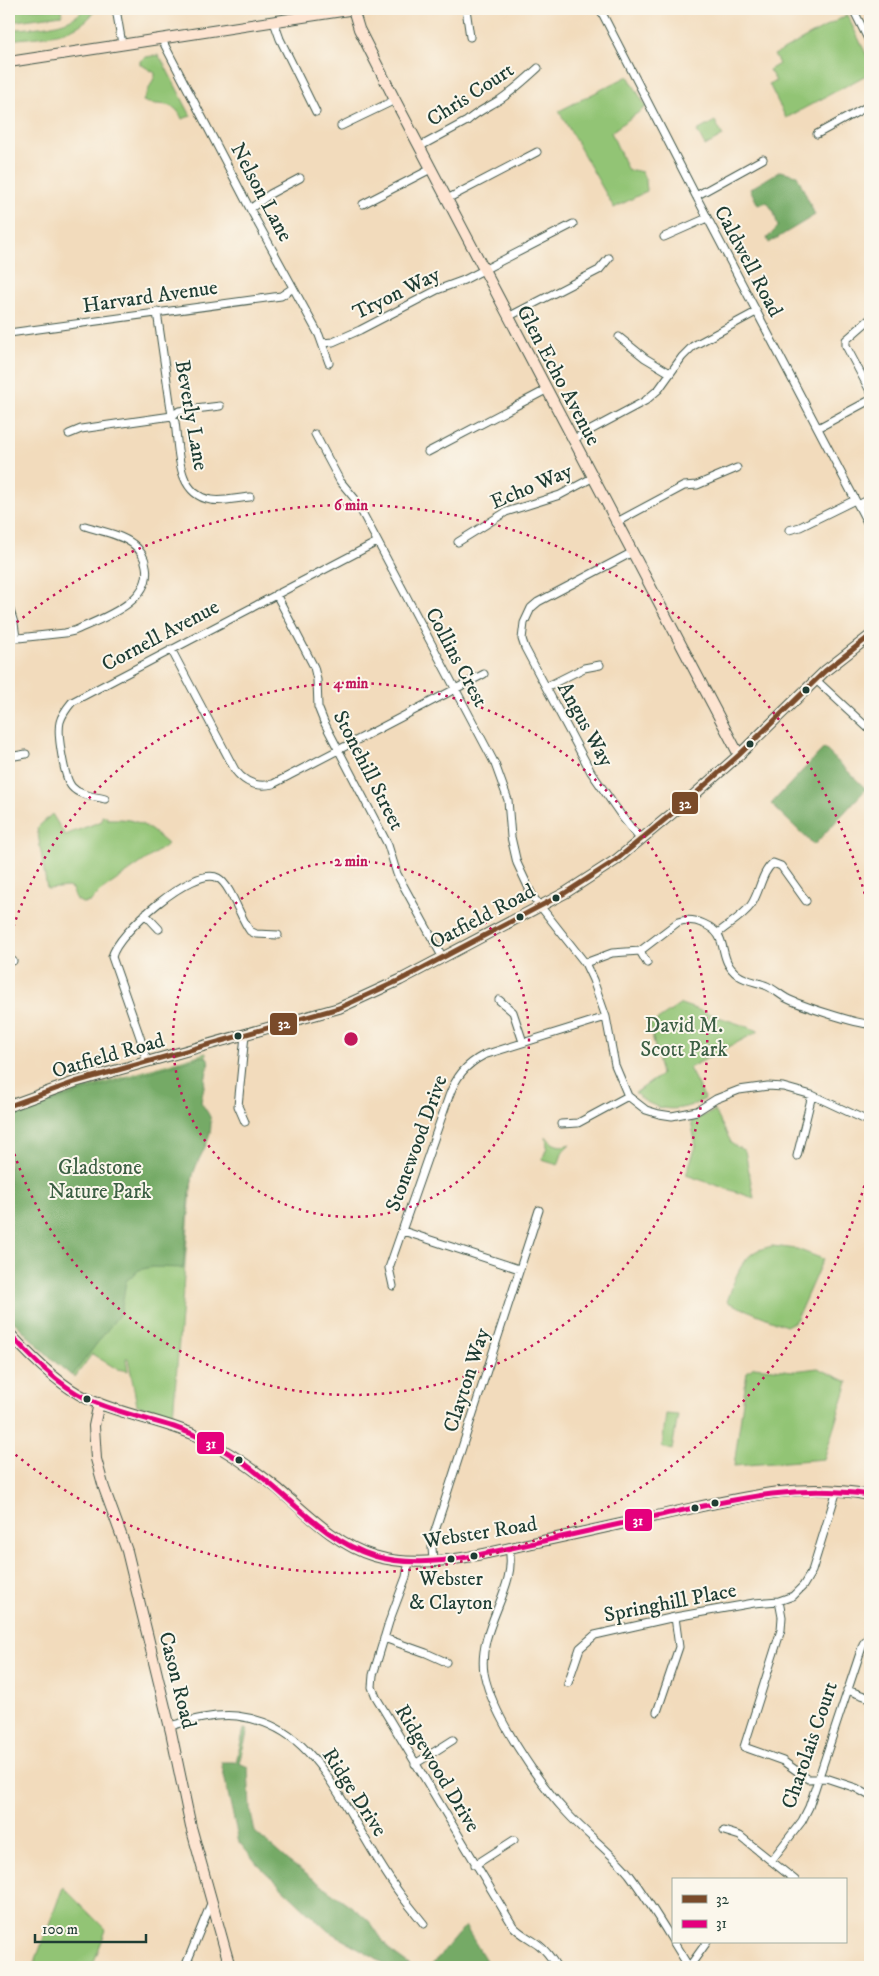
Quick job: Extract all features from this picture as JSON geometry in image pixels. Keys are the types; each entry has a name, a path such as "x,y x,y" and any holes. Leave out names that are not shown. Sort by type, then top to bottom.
{"street":[{"path":"116,9 122,44"},
{"path":"9,62 354,9"},
{"name":"Glen Echo Avenue","path":"354,9 359,29 395,100 615,523 739,755"},
{"path":"466,9 470,37"},
{"name":"Caldwell Road","path":"600,9 707,218 870,528"},
{"path":"853,9 870,43"},
{"path":"274,22 280,39 316,112"},
{"name":"Nelson Lane","path":"162,38 250,209 319,334 329,364"},
{"name":"Chris Court","path":"420,147 489,107 518,86 538,68"},
{"path":"341,126 395,100"},
{"path":"817,134 870,106"},
{"path":"447,199 537,152"},
{"path":"696,196 763,159"},
{"path":"364,204 431,169"},
{"path":"250,209 270,194 300,178"},
{"path":"664,237 707,218"},
{"name":"Tryon Way","path":"322,343 344,338 438,290 484,270 573,224"},
{"path":"508,317 599,270 609,258"},
{"name":"Harvard Avenue","path":"9,333 281,296 293,288"},
{"name":"Beverly Lane","path":"157,312 182,472 191,491 211,500 250,497"},
{"path":"572,440 645,402 659,389 682,357 693,346 756,312"},
{"path":"870,319 846,340 846,346 870,391"},
{"path":"619,336 645,358 670,373"},
{"path":"428,452 546,390"},
{"path":"818,428 870,400"},
{"path":"69,434 81,429 172,416 179,411 220,406"},
{"name":"Collins Crest","path":"315,434 340,481 355,499 500,777 508,800 511,837 517,863 533,897 585,962 606,1017 615,1066 628,1096"},
{"path":"615,523 684,486 697,485 737,468"},
{"name":"Echo Way","path":"458,542 506,512 560,495 592,478"},
{"path":"789,530 800,528 870,499"},
{"path":"9,607 12,639 74,631 133,601 142,590 147,576 144,558 133,544 123,538 85,526"},
{"name":"Cornell Avenue","path":"105,799 81,794 72,788 66,777 60,723 64,712 72,702 377,542"},
{"name":"Angus Way","path":"632,553 538,602 526,616 522,630 522,639 591,772 641,840"},
{"name":"Stonehill Street","path":"276,594 314,667 317,680 318,707 324,722 388,845 397,874 442,958"},
{"name":"Oatfield Road","path":"9,1106 75,1082 245,1036 339,1008 371,994 541,906 587,880 641,840 739,755 846,653 870,636"},
{"path":"172,649 235,770 246,781 260,786 273,784 484,674"},
{"path":"546,687 584,668 600,665"},
{"path":"816,680 870,730"},
{"path":"9,757 26,754"},
{"path":"718,933 750,907 767,869 773,863 780,866 806,900"},
{"path":"147,1062 140,1036 112,957 115,947 121,938 145,914 164,898 183,887 204,877 214,876 225,883 250,931 256,934 278,935"},
{"path":"145,914 159,929"},
{"path":"585,962 612,953 640,951 670,927 685,920 696,920 718,933 723,944 726,961 738,975 769,987 787,998 857,1023 870,1024"},
{"path":"640,951 647,963"},
{"path":"499,1000 513,1012 523,1042"},
{"name":"Stonewood Drive","path":"519,1269 403,1231 449,1096 459,1074 484,1055 606,1017"},
{"path":"245,1036 238,1106 246,1122"},
{"path":"561,1124 578,1123 628,1096 646,1110 672,1116 697,1111 727,1094 754,1086 783,1087 812,1096 870,1122"},
{"path":"797,1156 812,1096"},
{"name":"Clayton Way","path":"434,1560 432,1548 434,1534 539,1210"},
{"path":"393,1286 389,1268 403,1231"},
{"name":"Webster Road","path":"9,1333 64,1383 83,1396 204,1440 231,1455 261,1476 345,1543 376,1557 409,1561 434,1560 508,1549 750,1496 793,1490 837,1490 870,1495"},
{"name":"Cason Road","path":"99,1403 94,1426 96,1459 104,1488 128,1550 170,1726 194,1840 230,1967"},
{"path":"837,1490 808,1579 792,1596 779,1601 782,1616 781,1630 744,1747 783,1761 808,1779 826,1778 856,1788 870,1796"},
{"path":"508,1549 511,1558 510,1571 487,1634 483,1661 486,1681 499,1713 530,1765 552,1795 567,1813 630,1875 672,1940"},
{"name":"Ridgewood Drive","path":"409,1561 406,1577 373,1675 372,1687 380,1707 513,1926 522,1935 546,1951 557,1967"},
{"name":"Springhill Place","path":"568,1683 580,1648 596,1634 675,1617 754,1603 779,1601"},
{"path":"657,1712 678,1647 675,1617"},
{"name":"Charolais Court","path":"771,1861 802,1821 809,1807 863,1644 870,1635"},
{"path":"384,1638 446,1662"},
{"path":"847,1690 870,1698"},
{"name":"Ridge Drive","path":"170,1726 215,1716 238,1716 262,1722 286,1733 300,1744 322,1768 394,1886 424,1924"},
{"path":"414,1764 453,1740"},
{"path":"724,1831 740,1836 792,1878"},
{"path":"475,1865 514,1840"},
{"path":"185,1967 212,1900"},
{"path":"674,1944 689,1967 706,1944"}],"green space":[{"path":"9,9 61,9 62,15 9,22"},
{"path":"84,9 96,9 79,26 57,34 9,40 9,30 50,26 69,20"},
{"path":"847,15 870,62 870,73 786,118 769,84 776,81 769,70 779,64 774,55"},
{"path":"158,55 191,116 182,119 179,112 170,106 143,101 155,73 140,64 140,61 146,57"},
{"path":"628,76 646,107 611,132 628,171 642,172 646,181 647,191 614,208 559,111"},
{"path":"715,121 723,136 705,146 697,131"},
{"path":"780,171 797,175 815,215 769,243 767,238 778,227 774,212 767,202 758,205 750,189"},
{"path":"824,748 866,789 814,845 771,804"},
{"path":"52,814 65,835 102,821 102,816 107,816 107,819 134,821 147,827 168,844 101,891 90,902 82,903 76,899 72,889 68,887 47,889 37,828"},
{"name":"David M. Scott Park","path":"681,1004 759,1031 689,1068 705,1099 686,1107 668,1109 651,1104 635,1093 661,1075 650,1025"},
{"name":"Gladstone Nature Park","path":"206,1053 191,1188 173,1417 137,1405 128,1358 126,1358 128,1371 117,1369 92,1354 75,1377 9,1310 9,1116 76,1091"},
{"name":"Gladstone Nature Park","path":"203,1056 207,1057 209,1061 201,1102 210,1117 211,1130 196,1165 192,1180 183,1268 151,1267 139,1270 126,1281 121,1312 72,1376 9,1317 9,1117 78,1093"},
{"name":"David M. Scott Park","path":"715,1111 732,1144 745,1151 754,1198 686,1175 696,1146 691,1121"},
{"path":"546,1136 556,1145 570,1144 563,1151 558,1165 542,1160 547,1147"},
{"path":"772,1246 797,1249 823,1259 797,1318 786,1326 727,1302 743,1263 755,1252"},
{"path":"754,1367 793,1371 818,1368 848,1382 824,1459 734,1466 747,1372"},
{"path":"666,1414 678,1415 672,1450 662,1447"},
{"path":"244,1729 248,1730 239,1763 248,1767 250,1809 255,1832 288,1861 359,1912 371,1923 390,1951 412,1967 389,1967 328,1931 258,1865 239,1842 221,1762 236,1762"},
{"path":"63,1887 106,1930 92,1967 33,1967"},
{"path":"465,1926 490,1967 430,1967"}],"transit line":[{"name":"32","path":"9,1106 75,1082 339,1008 400,980 565,893 616,860 686,802 739,755 825,671 870,636"},
{"name":"31","path":"9,1333 45,1370 76,1393 108,1408 174,1427 209,1442 257,1473 304,1514 337,1539 355,1549 386,1559 421,1562 468,1557 764,1495 815,1491 870,1495"}],"place":[{"name":"Webster & Clayton","path":"451,1559"}]}
